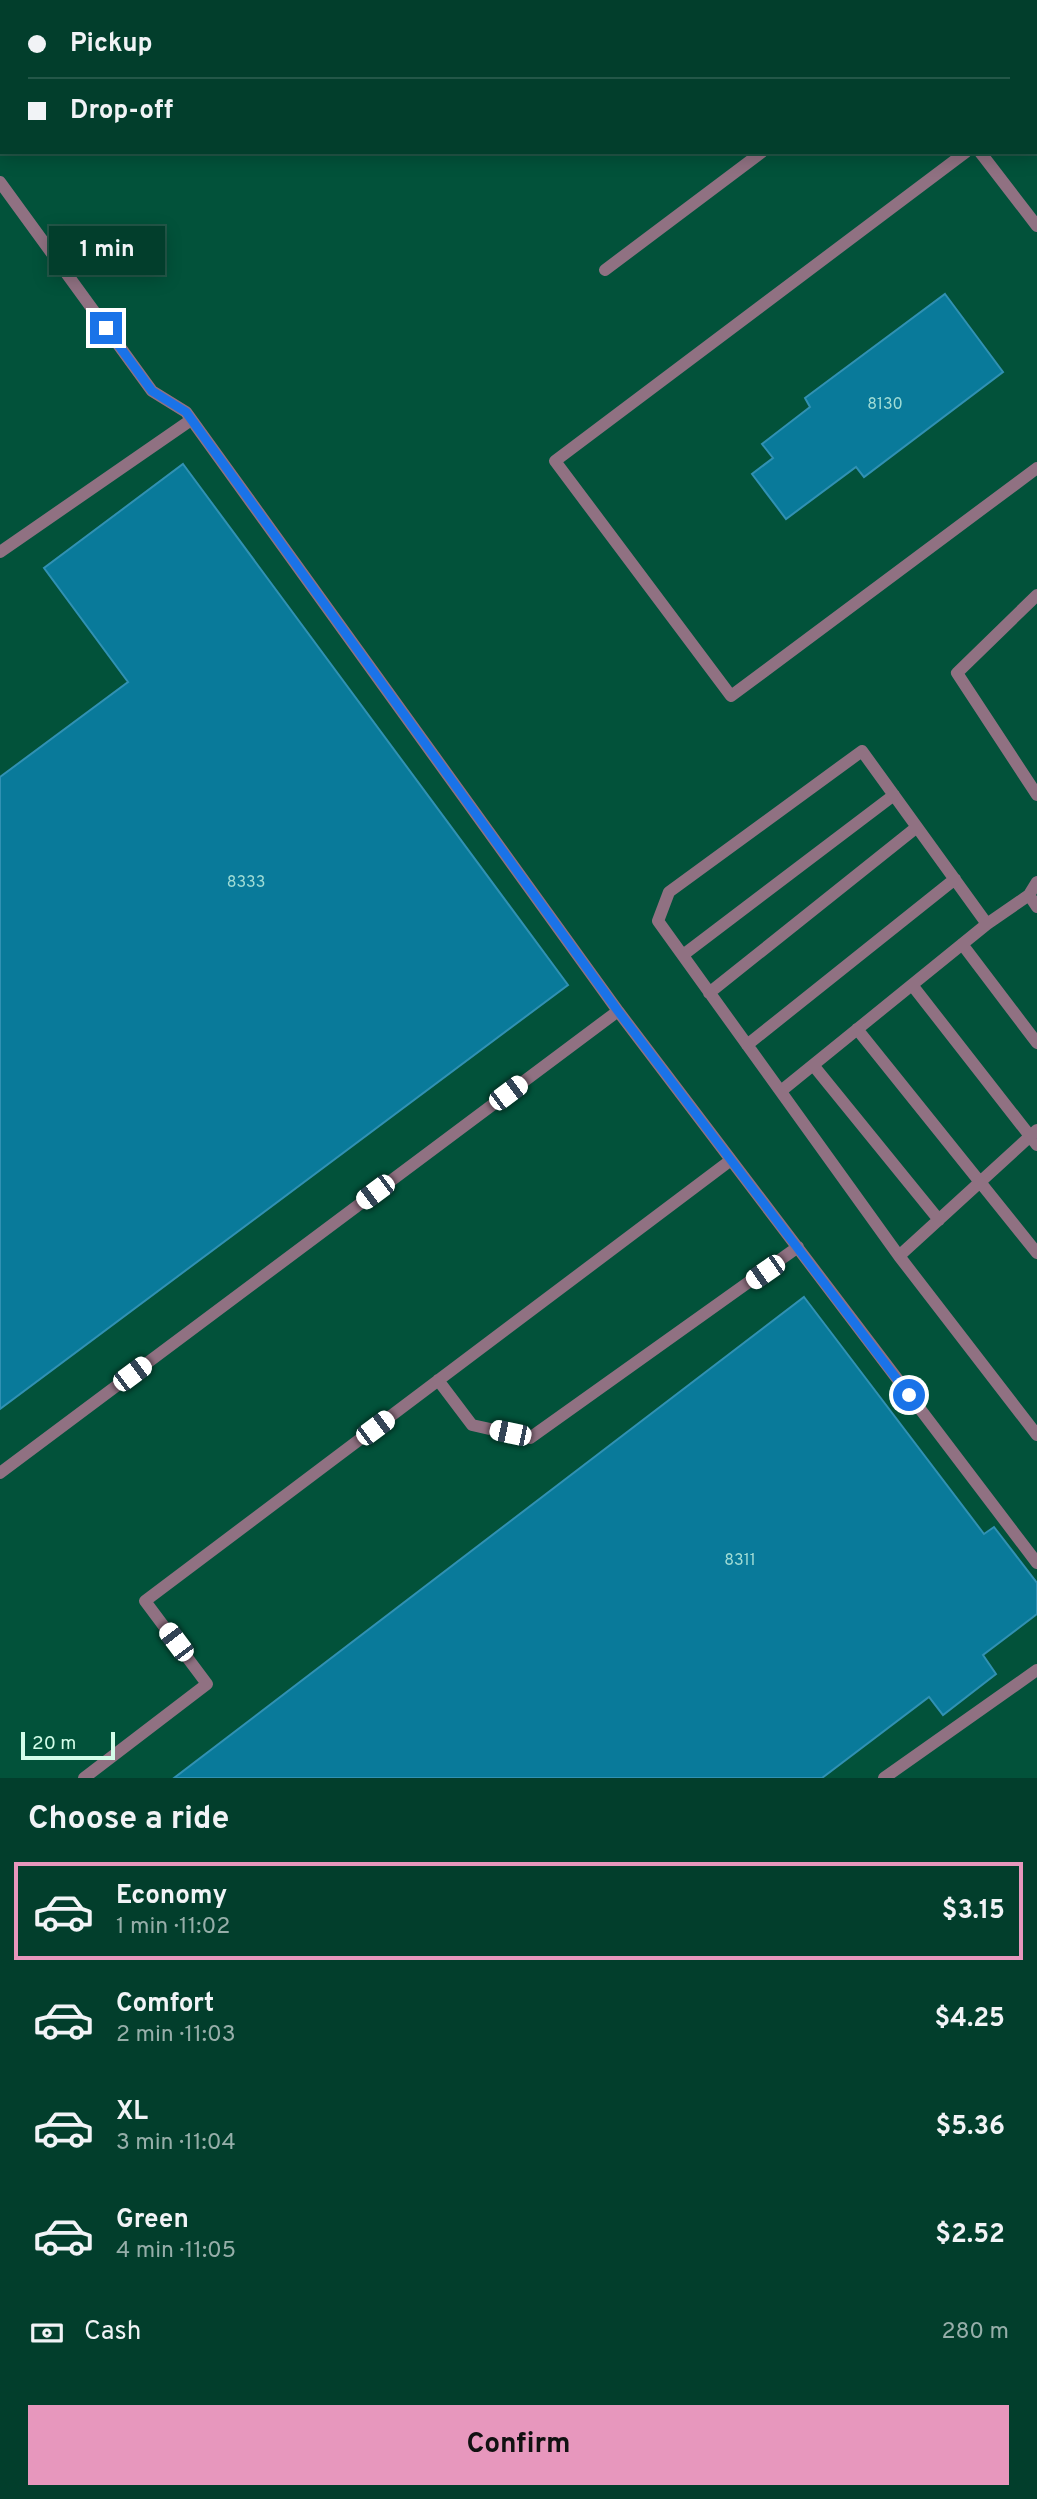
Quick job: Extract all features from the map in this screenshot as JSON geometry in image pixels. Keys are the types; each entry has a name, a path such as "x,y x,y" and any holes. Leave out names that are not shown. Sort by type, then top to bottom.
{"lane":[{"path":"605,270 759,154"},
{"path":"963,154 555,461 731,696 1037,468"},
{"path":"982,154 1037,226"},
{"path":"0,182 152,391 186,412 618,1011 1037,1563"},
{"path":"0,552 191,420"},
{"path":"1037,595 957,673 1037,795"},
{"path":"987,924 862,751 669,891 658,921 899,1256 1037,1435"},
{"path":"683,955 894,795"},
{"path":"709,993 918,827"},
{"path":"747,1045 955,879"},
{"path":"780,1091 987,924 1029,895 1037,882"},
{"path":"1029,895 1037,907"},
{"path":"962,944 1037,1043"},
{"path":"899,1256 982,1180 1035,1137 912,985"},
{"path":"0,1473 618,1011"},
{"path":"857,1029 982,1180 1037,1253"},
{"path":"813,1065 939,1220"},
{"path":"84,1778 207,1684 145,1601 731,1160"},
{"path":"438,1380 472,1425 530,1437 798,1247"},
{"path":"884,1778 1037,1670"}],"building":[{"path":"945,294 1003,372 864,477 856,467 786,519 752,474 773,458 762,444 810,407 805,398"},
{"path":"183,464 568,985 0,1409 0,777 128,682 44,568"},
{"path":"804,1297 984,1534 994,1527 1037,1583 1037,1614 983,1655 996,1674 943,1715 929,1697 822,1778 174,1778"}],"route":[{"path":"106,328 152,391 186,412 618,1011 909,1395"}]}
